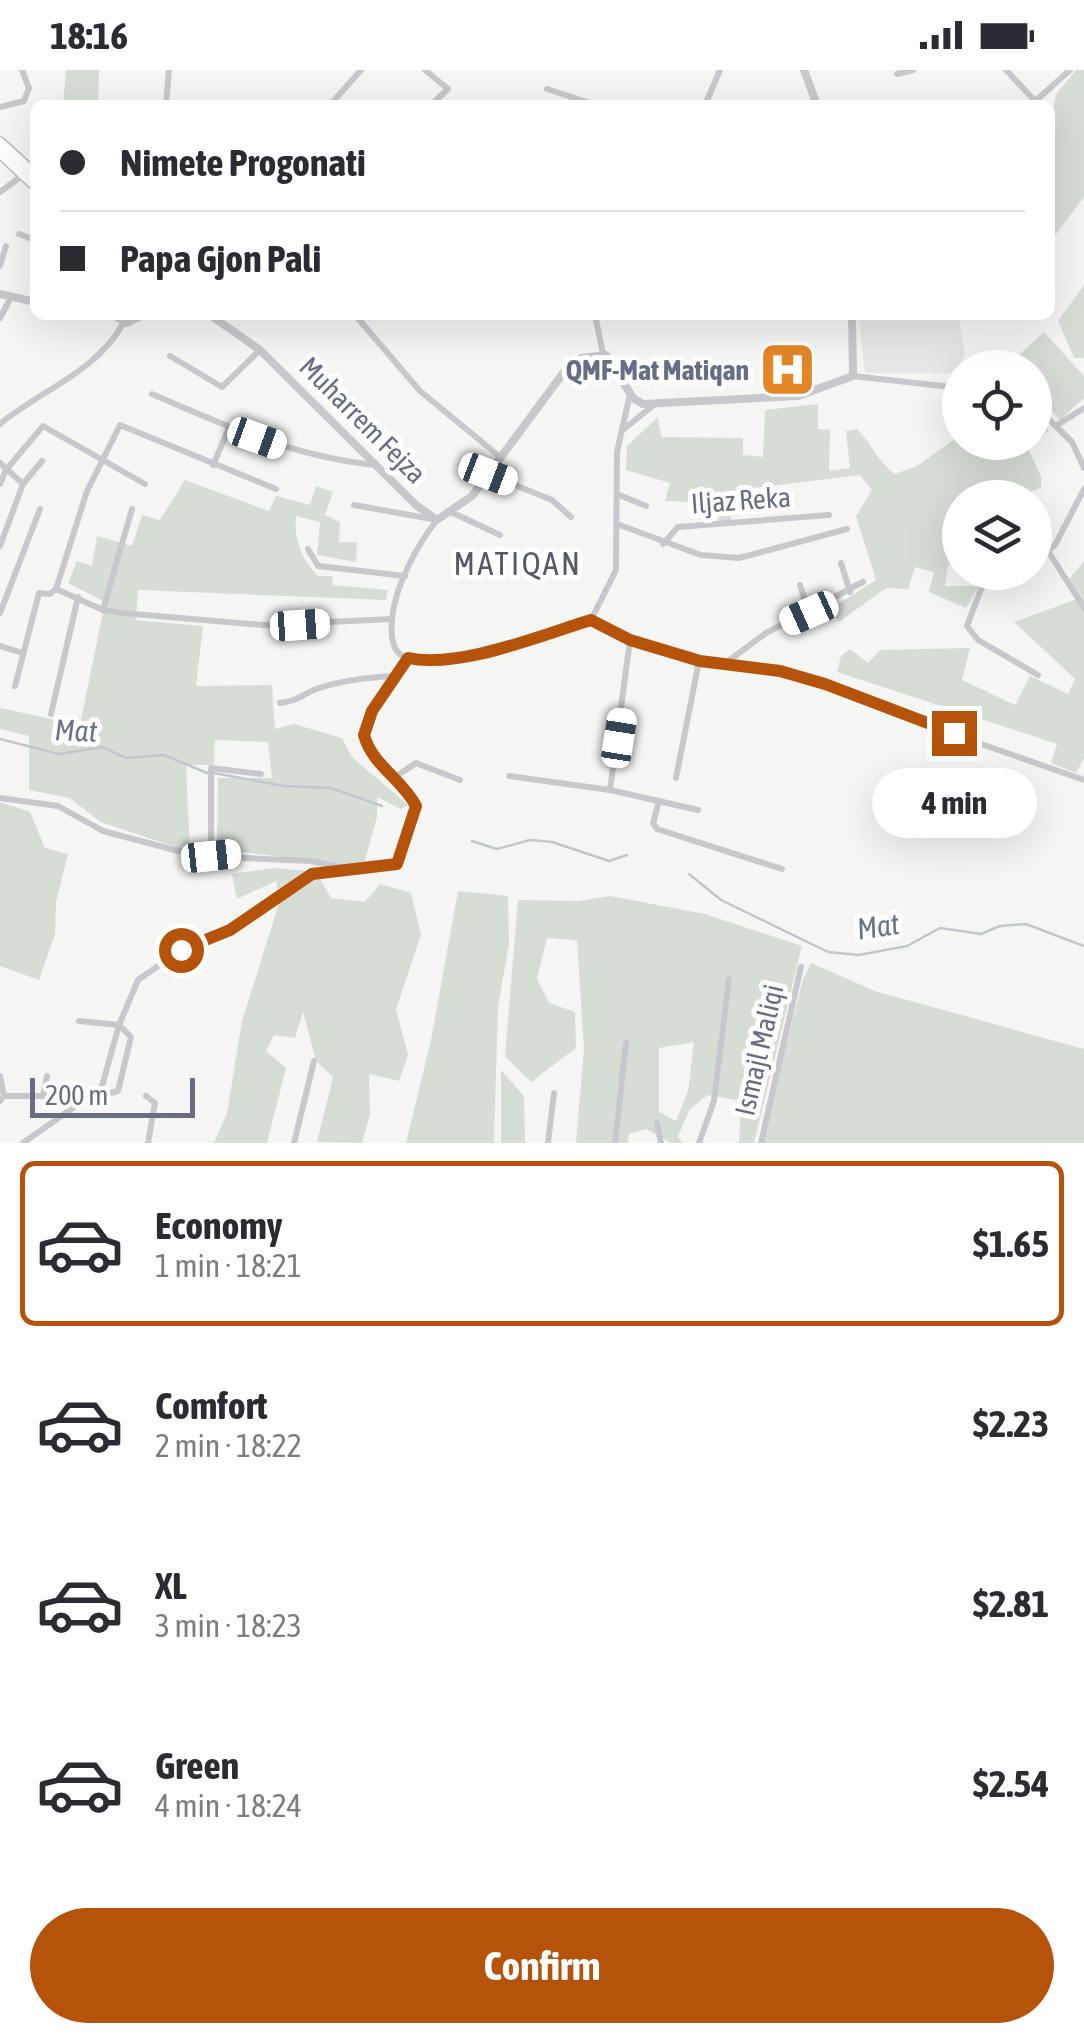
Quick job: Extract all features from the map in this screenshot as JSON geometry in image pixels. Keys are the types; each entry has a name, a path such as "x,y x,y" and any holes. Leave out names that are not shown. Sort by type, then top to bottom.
{"main road":[{"path":"0,142 29,175"},
{"path":"0,153 29,175"}],"street":[{"path":"0,107 24,101 29,88 22,70"},
{"path":"167,100 170,70"},
{"path":"335,100 362,70"},
{"path":"425,70 448,89 436,100"},
{"path":"708,100 720,70"},
{"path":"804,70 815,100"},
{"path":"897,74 913,70"},
{"path":"1006,70 1031,100"},
{"path":"1037,100 1070,70"},
{"path":"547,89 578,100"},
{"path":"564,100 566,96"},
{"path":"0,192 29,175"},
{"path":"18,234 30,238"},
{"path":"0,266 6,246"},
{"path":"0,294 30,301"},
{"path":"0,318 10,299"},
{"path":"0,424 24,404 76,376 129,320"},
{"name":"Muharrem Fejza","path":"217,320 260,350 292,386 381,466 416,505 437,520"},
{"path":"359,320 420,391 500,456"},
{"path":"596,320 603,354 637,402 798,396 853,376 942,386"},
{"path":"852,320 853,376"},
{"path":"170,356 222,387 260,350"},
{"path":"354,504 437,520 453,513 488,474 570,366 585,356 603,354"},
{"path":"152,394 230,428 324,459 381,466"},
{"path":"591,620 616,570 617,452 630,394"},
{"path":"624,430 655,404"},
{"path":"1057,424 1084,408"},
{"path":"1052,420 1072,442 1084,468"},
{"path":"0,484 3,466 43,426 104,465 145,484"},
{"path":"15,686 38,593 50,594 56,589 88,491 120,426 276,488"},
{"path":"213,465 230,428"},
{"path":"0,546 23,484 42,461"},
{"path":"3,466 23,484"},
{"path":"488,474 552,500 571,517"},
{"path":"1052,548 1084,489"},
{"path":"617,494 646,506"},
{"path":"0,613 40,509"},
{"path":"103,610 132,510"},
{"path":"453,513 500,535"},
{"name":"Iljaz Reka","path":"663,544 678,526 829,515"},
{"path":"437,520 406,576 392,619 395,649 408,658 428,660 508,646 591,620 630,640 700,661 780,671 825,684 901,716 1084,780"},
{"path":"617,524 701,555 739,558 848,530"},
{"path":"308,549 318,566 396,571 406,576"},
{"path":"1052,557 1084,608"},
{"path":"841,563 850,592"},
{"path":"721,666 766,633 863,582"},
{"path":"800,585 809,613"},
{"path":"56,589 103,610 263,625 392,619"},
{"path":"981,590 967,626 978,640 1038,675"},
{"path":"51,714 78,597"},
{"path":"610,790 630,640"},
{"path":"0,646 22,653"},
{"path":"99,1097 119,1025 141,977 181,950 242,922 299,881 338,868 397,864 416,812 395,777 373,756 364,735 372,711 408,658"},
{"path":"676,778 700,661"},
{"path":"280,703 304,699 312,690 332,683 397,676"},
{"path":"395,777 416,763 460,780"},
{"path":"211,856 211,772 261,774"},
{"path":"509,776 610,790 698,810"},
{"path":"0,798 58,806 103,831 211,856 310,860 338,868"},
{"path":"659,801 653,823 657,828 782,869"},
{"name":"Ismajl Maliqi","path":"761,1143 801,966"},
{"path":"699,1143 714,1101 729,978"},
{"path":"22,1143 84,1100 114,1094 122,1085 132,1041 119,1025 79,1021"},
{"path":"616,1143 626,1043"},
{"path":"294,1143 314,1061"},
{"path":"0,1076 2,1098 43,1096 47,1076"},
{"path":"548,1143 554,1093"},
{"path":"146,1096 154,1103 148,1143"},
{"path":"657,1123 661,1143"}],"shaded area":[{"path":"66,70 99,70 98,100 63,100"},
{"path":"1076,70 1084,70 1084,197 1055,235 1055,100"},
{"path":"1084,285 1084,358 1074,358 1058,321"},
{"path":"859,320 959,320 964,350 942,350 942,373 865,373"},
{"path":"1044,332 1084,376 1084,398 1060,420 1052,411 1052,350 1024,350"},
{"path":"818,404 818,429 830,430 829,471 850,468 846,431 857,429 895,474 917,466 942,448 942,460 1033,460 1041,480 942,480 942,590 977,590 966,608 929,592 934,572 915,567 908,589 886,588 839,622 830,609 876,580 856,516 872,490 860,475 730,491 731,522 718,523 718,503 665,501 670,483 626,470 627,446 658,417 661,437 743,438 743,455 763,457 765,410"},
{"path":"185,480 269,511 276,496 310,505 316,486 333,492 325,515 340,522 339,542 357,542 356,562 317,555 320,522 296,516 303,556 318,576 332,576 333,585 388,590 386,600 138,590 136,620 203,626 196,686 272,685 275,729 294,724 342,738 352,757 408,805 401,809 377,797 377,817 363,867 217,849 218,778 272,778 268,742 215,740 214,765 186,765 190,852 101,822 69,798 29,790 29,736 0,729 0,708 80,725 105,602 68,583 77,561 92,566 97,536 132,546 142,515 160,520"},
{"path":"1084,561 1084,758 1076,773 1051,763 1057,744 837,672 841,656 850,649 868,663 880,650 970,648 962,680 1015,705 1030,676 1068,694 1075,679 1014,622 1080,598 1069,579"},
{"path":"0,802 30,812 45,848 68,854 56,902 55,934 39,980 0,966"},
{"path":"274,868 316,872 331,898 365,902 380,884 411,893 421,935 396,1009 408,1055 399,1081 369,1074 370,1114 362,1143 317,1142 333,1077 316,1061 303,1012 295,1038 274,1035 266,1051 286,1068 267,1143 214,1143 227,1113 242,1021 280,900 276,881 237,899 232,874"},
{"path":"458,891 508,896 509,944 498,1007 494,1143 406,1143 431,1040"},
{"path":"610,896 705,914 802,946 754,1143 739,1143 741,1101 708,1095 690,1109 678,1136 682,1143 671,1143 646,1129 629,1134 628,1143 576,1143 584,1048 577,940 547,938 537,979 549,1003 575,1012 576,1048 531,1082 505,1056 518,900 579,901","holes":["694,1042 688,1091 676,1121 659,1112 659,1048"]},
{"path":"811,963 875,991 1084,1049 1084,1143 761,1143 803,979"},
{"path":"501,1070 524,1096 525,1143 501,1143"}],"waterway":[{"name":"Mat","path":"0,739 59,754 102,747 126,758 164,755 207,773"},
{"name":"Mat","path":"214,773 284,786 331,788 382,806"},
{"name":"Mat","path":"472,841 497,849 530,840 552,842 609,861 627,855"},
{"name":"Mat","path":"689,874 721,900 828,952 859,955 907,946 940,928 981,934 1000,926 1026,924 1084,946"}],"place":[{"name":"QMF-Mat Matiqan","path":"788,370"}],"district":[{"name":"MATIQAN","path":"518,563"}],"route":[{"path":"181,950 206,936 230,930 312,874 397,864 417,808 400,782 373,756 364,735 372,711 408,658 428,660 471,654 591,620 614,634 700,661 780,671 825,684 954,733"}]}
